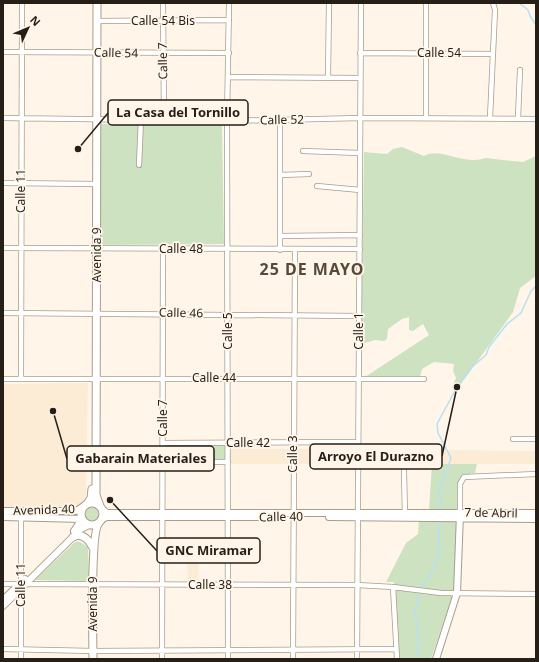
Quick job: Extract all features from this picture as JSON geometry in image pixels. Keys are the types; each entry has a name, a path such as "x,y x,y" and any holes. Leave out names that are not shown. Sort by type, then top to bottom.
{"main road":[{"name":"Avenida 9","path":"86,505 92,494 94,379 95,53 93,3"},
{"name":"Avenida 9","path":"95,53 97,3"},
{"name":"Avenida 9","path":"94,379 96,498 101,508"},
{"path":"3,600 21,585 84,526 100,521 101,508 94,503 86,505 81,511 82,519 76,529 21,585 3,606"},
{"name":"Avenida 40","path":"3,517 21,514 76,511 86,505"},
{"name":"Calle 40","path":"101,508 107,512 115,513 162,515 434,515"},
{"name":"Avenida 40","path":"3,511 82,519"},
{"name":"7 de Abril","path":"434,515 536,513 536,519 460,515"},
{"name":"Calle 40","path":"100,521 107,517 162,515"},
{"path":"436,659 457,593 460,515"},
{"path":"82,519 89,525"},
{"name":"Avenida 9","path":"93,659 94,550 96,527 100,521"},
{"name":"Avenida 9","path":"89,525 94,550"},
{"path":"73,537 78,535 84,536 90,542 94,550"}],"street":[{"name":"Calle 11","path":"21,379 22,3"},
{"name":"Calle 7","path":"163,3 162,53 164,120"},
{"name":"Calle 5","path":"228,659 229,249 227,120 229,77 229,3"},
{"path":"328,78 329,3"},
{"name":"Calle 1","path":"357,659 361,3"},
{"path":"426,3 426,118"},
{"path":"490,118 495,10 493,3"},
{"name":"Calle 54 Bis","path":"97,21 229,20"},
{"name":"Calle 54","path":"3,52 229,53"},
{"name":"Calle 54","path":"360,53 493,54"},
{"path":"518,118 520,70"},
{"path":"229,77 360,78"},
{"name":"Calle 52","path":"3,118 280,121 360,118 536,119"},
{"path":"139,165 141,119"},
{"path":"280,121 280,250"},
{"path":"303,151 360,153"},
{"path":"280,175 309,174"},
{"path":"3,183 95,183"},
{"path":"317,186 360,190"},
{"path":"280,236 360,235"},
{"name":"Calle 48","path":"3,248 280,250 360,249"},
{"name":"Calle 7","path":"162,659 163,248"},
{"name":"Calle 3","path":"293,659 295,250"},
{"name":"Calle 46","path":"3,313 163,313 359,316"},
{"name":"Calle 44","path":"3,379 424,379"},
{"path":"513,439 536,439"},
{"name":"Calle 42","path":"163,443 358,442"},
{"path":"96,453 163,453"},
{"name":"Calle 42","path":"162,462 228,462"},
{"path":"404,471 405,515"},
{"path":"460,515 460,484 464,477 536,474"},
{"name":"Calle 11","path":"21,514 21,659"},
{"name":"Calle 38","path":"3,584 357,585 393,586 425,591 457,593 536,594"},
{"path":"393,586 397,659"},
{"path":"3,649 93,651 162,649 396,649"}],"shaded area":[{"path":"88,383 86,493 83,502 75,508 3,508 3,384"},
{"path":"231,449 291,449 291,464 231,464"},
{"path":"296,449 356,449 356,464 296,464"},
{"path":"360,449 536,451 536,464 360,464"},
{"path":"187,559 198,559 199,581 188,581"}],"green space":[{"path":"100,124 222,125 224,244 100,245"},
{"path":"402,147 424,156 437,153 469,160 485,158 523,162 536,156 536,276 520,288 513,312 458,388 452,388 456,378 453,371 454,364 434,362 422,369 420,377 365,377 429,335 423,324 413,331 409,330 409,317 402,319 388,329 387,339 384,341 375,340 361,344 364,152 387,154 393,149"},
{"path":"165,445 225,445 225,460 165,461"},
{"path":"432,464 477,464 475,473 468,474 463,477 458,485 457,509 429,510"},
{"path":"92,506 99,511 100,514 95,521 92,522 85,517 84,514 89,507"},
{"path":"419,520 443,520 457,522 455,589 431,659 399,659 395,593 399,589 393,582 386,582 406,543 418,534"},
{"path":"75,542 80,542 88,547 89,581 35,580"}],"waterway":[{"path":"519,3 528,10 536,25"},
{"path":"440,511 441,497 439,491 451,458 438,433 437,424 457,387 472,367 486,355 489,347 507,324 521,313 531,291 536,286"},
{"path":"416,659 419,643 415,611 422,586 432,572 440,551 440,521"}],"place":[{"name":"La Casa del Tornillo","path":"78,149"},
{"name":"Arroyo El Durazno","path":"457,387"},
{"name":"Gabarain Materiales","path":"53,411"},
{"name":"GNC Miramar","path":"110,500"}],"district":[{"name":"25 DE MAYO","path":"312,269"}]}
